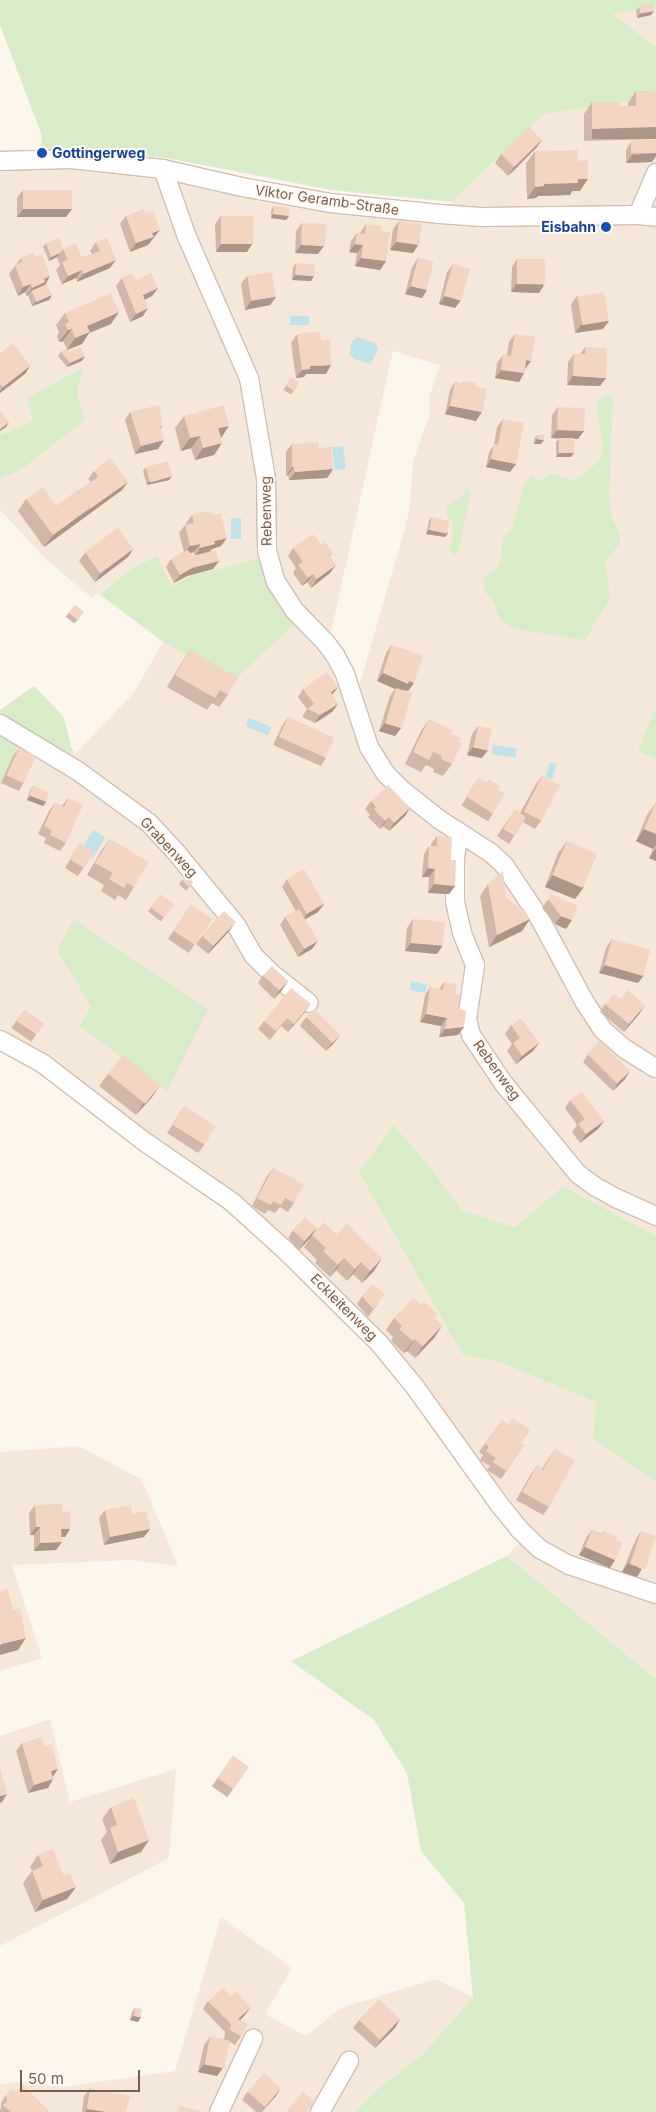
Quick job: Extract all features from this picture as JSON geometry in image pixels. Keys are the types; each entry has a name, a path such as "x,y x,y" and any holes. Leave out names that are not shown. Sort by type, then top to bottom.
{"street":[{"name":"Viktor Geramb-Straße","path":"0,161 71,159 163,168 242,187 330,203 381,209 482,217 638,215 656,217"},
{"name":"Rebenweg","path":"163,168 187,237 249,378 266,478 266,551 276,582 294,610 335,655 345,674 369,747 386,774 402,790 491,853 517,880 602,1030 630,1052 656,1068"},
{"path":"638,215 656,173"},
{"name":"Grabenweg","path":"0,724 78,771 148,823 175,851 236,925 254,956 270,973 309,1003"},
{"name":"Rebenweg","path":"459,832 455,856 455,902 462,932 475,965 467,1018 471,1035 504,1084 578,1174 596,1187 656,1216"},
{"name":"Eckleitenweg","path":"0,1040 42,1063 145,1142 232,1202 286,1250 379,1343 415,1387 466,1460 514,1522 540,1549 569,1565 656,1594"},
{"path":"219,2112 253,2039"},
{"path":"320,2112 350,2061"}],"shaded area":[{"path":"656,7 656,47 613,14"},
{"path":"656,98 656,1236 563,1186 515,1227 462,1210 426,1162 394,1125 463,1355 499,1362 596,1402 593,1439 656,1482 656,1679 507,1556 532,1528 464,1442 416,1373 322,1275 0,1034 0,786 23,737 74,755 133,694 163,642 235,680 287,614 269,585 260,561 256,559 188,577 172,586 157,556 132,568 92,598 48,561 0,510 0,161 48,159 440,214 544,114","holes":["393,351 440,365 430,394 429,416 413,461 410,507 405,528 358,690 330,636","74,920 108,941 208,1010 79,1025 91,1006"]},
{"path":"79,1446 142,1480 178,1566 132,1560 12,1565 42,1658 0,1671 0,1452"},
{"path":"50,1719 70,1802 176,1769 169,1858 0,1946 0,1736"},
{"path":"221,1917 292,1968 265,2014 306,2036 341,2008 435,1979 473,1997 423,2054 378,2089 355,2112 0,2112 0,2085 17,2082 62,2087 175,2071"}],"green space":[{"path":"0,0 656,0 656,7 613,14 656,47 656,98 544,114 452,202 332,190 166,158 86,150 42,149 41,133 0,25"},
{"path":"84,367 78,385 78,397 85,420 22,469 0,479 0,436 33,421 27,398"},
{"path":"605,395 613,396 609,497 612,518 620,537 619,545 605,561 610,598 585,640 516,629 503,622 494,603 485,592 483,579 498,566 501,559 503,538 512,529 524,485 532,475 540,481 551,473 573,480 580,478 599,461 603,448 596,406 598,401"},
{"path":"466,487 471,491 458,554 454,555 449,548 452,540 452,522 447,516 446,506 462,496"},
{"path":"157,556 172,586 188,577 256,559 260,561 279,604 295,623 235,680 163,642 99,594 132,568"},
{"path":"34,686 63,716 74,756 23,737 0,786 0,710"},
{"path":"656,707 656,759 638,751"},
{"path":"74,919 208,1009 167,1091 79,1026 91,1006 57,950"},
{"path":"394,1125 426,1162 462,1210 515,1227 563,1186 656,1236 656,1482 593,1439 596,1402 499,1362 463,1355 359,1172"},
{"path":"507,1556 656,1679 656,2112 355,2112 378,2089 423,2054 473,1997 464,1903 421,1851 407,1773 374,1720 291,1661"}],"water":[{"path":"290,316 309,316 309,325 290,325"},
{"path":"357,337 375,343 378,349 371,364 356,360 350,355 351,343"},
{"path":"343,446 346,469 335,470 332,447"},
{"path":"231,518 241,518 241,539 231,539"},
{"path":"249,718 271,727 268,735 246,726"},
{"path":"493,745 517,749 515,758 492,754"},
{"path":"550,762 557,764 552,779 546,777"},
{"path":"93,830 105,837 93,859 80,852"},
{"path":"411,981 427,985 425,993 410,990"}],"building":[{"path":"653,4 654,11 640,13 639,6"},
{"path":"636,91 656,92 656,127 592,129 592,102 619,102 620,106 636,106"},
{"path":"529,127 542,140 514,167 501,155"},
{"path":"631,140 656,140 656,153 631,153"},
{"path":"578,150 578,161 588,160 588,179 578,179 578,183 544,184 544,186 535,187 535,151"},
{"path":"23,190 72,190 72,209 23,209"},
{"path":"274,206 290,208 289,216 273,214"},
{"path":"144,209 145,213 153,210 160,230 152,233 154,237 136,243 126,216"},
{"path":"221,216 253,216 253,244 221,244"},
{"path":"399,221 422,224 419,245 396,242"},
{"path":"302,223 326,224 325,246 301,245"},
{"path":"366,224 382,226 381,231 390,232 386,261 361,258 363,245 355,244 357,233 365,234"},
{"path":"59,238 63,249 60,253 51,257 46,243"},
{"path":"107,238 116,260 83,274 82,270 68,276 62,262 68,260 63,249 76,243 82,258 100,251 96,242"},
{"path":"33,253 35,257 42,254 50,276 44,279 45,282 32,288 31,284 23,287 15,265 22,262 21,258"},
{"path":"418,258 434,262 427,290 411,286"},
{"path":"517,259 545,259 545,284 517,284"},
{"path":"296,263 315,264 314,276 295,275"},
{"path":"453,264 470,269 461,301 444,296"},
{"path":"272,272 276,297 251,301 247,276"},
{"path":"132,273 136,280 151,273 158,288 143,295 148,308 136,314 122,278"},
{"path":"47,284 52,295 36,302 31,291"},
{"path":"604,292 609,321 582,325 577,297"},
{"path":"111,293 119,312 87,326 90,332 75,338 72,329 68,330 65,324 69,322 65,313"},
{"path":"320,331 321,340 330,339 331,365 310,366 310,369 302,370 297,334"},
{"path":"515,334 535,337 531,361 526,360 524,373 501,370 503,355 511,356"},
{"path":"13,343 30,366 3,387 0,384 0,353"},
{"path":"81,347 85,356 70,363 61,352 67,349 68,352"},
{"path":"585,347 607,348 606,378 573,376 574,354 585,354"},
{"path":"291,378 299,383 294,390 286,386"},
{"path":"464,381 476,383 475,386 487,389 482,412 450,406 455,382 463,384"},
{"path":"159,405 163,426 160,427 164,440 141,446 130,412"},
{"path":"224,405 229,426 218,428 222,443 203,448 200,436 190,438 184,416"},
{"path":"558,407 585,408 584,431 557,430"},
{"path":"0,413 9,422 0,429"},
{"path":"503,419 524,423 516,464 491,459 494,444 498,445"},
{"path":"544,434 544,440 537,439 537,435"},
{"path":"559,438 574,438 574,453 559,453"},
{"path":"318,442 319,448 331,447 333,469 295,472 294,467 292,467 292,444"},
{"path":"110,458 128,482 87,511 90,508 78,491 98,477 94,471"},
{"path":"168,461 172,476 150,482 146,467"},
{"path":"43,487 57,506 77,490 90,508 53,535 26,499"},
{"path":"208,511 213,515 221,513 227,538 214,541 215,544 200,548 200,544 190,546 185,525 194,523 192,515"},
{"path":"432,517 450,521 447,534 429,530"},
{"path":"118,528 133,549 100,573 85,552"},
{"path":"313,534 321,545 325,542 332,552 329,555 336,565 317,579 313,574 308,578 298,565 303,562 293,548"},
{"path":"188,550 192,556 216,550 219,561 192,568 180,575 171,559"},
{"path":"75,605 84,612 78,620 69,613"},
{"path":"392,645 423,655 414,683 409,681 408,684 383,673"},
{"path":"190,650 238,678 228,695 220,690 215,698 175,675"},
{"path":"327,672 338,687 331,692 338,704 320,715 307,709 314,704 303,689"},
{"path":"396,688 412,693 401,728 385,723"},
{"path":"288,717 335,738 326,758 279,737"},
{"path":"429,719 453,730 452,734 461,738 459,742 462,743 452,764 441,759 442,756 433,752 429,760 413,752"},
{"path":"478,726 492,729 487,750 473,748"},
{"path":"19,748 36,756 24,783 6,775"},
{"path":"542,776 560,785 542,821 524,812"},
{"path":"478,778 486,783 489,779 500,786 498,789 505,794 493,814 466,796"},
{"path":"388,785 410,808 394,823 389,817 385,821 374,809 376,807 371,801"},
{"path":"33,786 49,792 45,801 29,795"},
{"path":"68,798 83,805 66,843 50,835 52,830 44,826 55,803 64,807"},
{"path":"656,802 656,834 644,829"},
{"path":"515,810 526,817 514,836 503,829"},
{"path":"437,836 452,837 451,860 456,860 455,886 434,884 435,869 428,868 429,846 437,846"},
{"path":"110,839 149,862 134,887 127,883 124,888 109,879 113,873 95,863"},
{"path":"567,841 597,854 583,888 553,875"},
{"path":"80,843 94,852 84,868 70,859"},
{"path":"304,869 324,904 307,914 287,879"},
{"path":"503,871 506,898 521,909 523,907 530,919 497,935 488,884"},
{"path":"187,876 193,882 189,887 182,880"},
{"path":"552,894 578,906 572,920 561,916 548,899"},
{"path":"161,895 174,905 164,917 151,908"},
{"path":"191,905 212,919 194,945 174,931"},
{"path":"299,909 318,941 304,949 285,917"},
{"path":"224,911 236,922 213,946 201,935"},
{"path":"413,919 445,922 443,946 411,943"},
{"path":"612,939 650,950 643,976 605,965"},
{"path":"272,966 288,981 279,991 263,976"},
{"path":"444,982 457,984 455,994 460,995 458,1008 466,1011 464,1027 445,1029 447,1018 426,1014 430,987 443,990"},
{"path":"291,988 311,1004 294,1024 287,1018 276,1031 264,1021"},
{"path":"628,990 645,1005 629,1024 605,1004 614,994 620,999"},
{"path":"314,1009 340,1035 332,1043 306,1017"},
{"path":"24,1010 44,1024 36,1034 17,1021"},
{"path":"521,1018 539,1043 522,1056 513,1043 520,1038 511,1025"},
{"path":"600,1041 630,1071 617,1083 587,1054"},
{"path":"123,1055 160,1085 145,1104 108,1074"},
{"path":"582,1091 604,1121 586,1134 578,1124 585,1119 570,1100"},
{"path":"184,1106 216,1126 205,1145 172,1125"},
{"path":"273,1168 304,1184 294,1203 285,1198 281,1205 273,1201 271,1205 257,1198"},
{"path":"305,1217 317,1228 304,1241 293,1230"},
{"path":"324,1223 336,1235 347,1224 382,1258 370,1271 361,1262 355,1269 344,1258 338,1265 323,1251 326,1248 312,1235"},
{"path":"372,1284 385,1294 373,1309 362,1296"},
{"path":"413,1298 421,1305 424,1302 438,1314 434,1318 442,1326 423,1346 415,1339 413,1341 399,1329 402,1326 394,1318"},
{"path":"512,1418 530,1430 521,1443 524,1445 506,1471 493,1462 496,1458 486,1451 489,1446 485,1444 502,1420 508,1424"},
{"path":"555,1449 575,1460 549,1507 522,1492 537,1466 543,1470"},
{"path":"62,1504 62,1512 70,1511 70,1529 61,1529 62,1542 40,1543 40,1527 36,1527 35,1505"},
{"path":"131,1505 132,1514 146,1511 150,1529 110,1537 105,1510"},
{"path":"592,1530 602,1535 604,1531 617,1537 616,1540 623,1543 615,1560 585,1547"},
{"path":"641,1531 656,1536 645,1569 630,1564"},
{"path":"8,1589 13,1610 20,1608 26,1638 1,1644 0,1591"},
{"path":"42,1737 44,1746 52,1744 58,1769 51,1771 53,1779 34,1785 22,1743"},
{"path":"233,1756 249,1767 233,1789 218,1778"},
{"path":"0,1768 7,1794 0,1796"},
{"path":"134,1798 149,1840 118,1852 110,1828 117,1825 111,1807"},
{"path":"53,1849 64,1876 70,1873 76,1887 43,1900 32,1871 43,1866 38,1855"},
{"path":"223,1988 231,1996 236,1992 251,2007 238,2019 248,2024 241,2036 230,2030 231,2024 208,2001"},
{"path":"379,1999 400,2019 380,2040 359,2020"},
{"path":"135,2008 142,2009 141,2017 134,2016"},
{"path":"210,2037 230,2041 224,2068 205,2064"},
{"path":"264,2073 281,2088 265,2107 248,2092"},
{"path":"23,2085 48,2112 11,2112 3,2105 7,2101 6,2095 11,2090 16,2091"},
{"path":"90,2088 130,2096 126,2112 106,2112 87,2109"},
{"path":"303,2092 315,2102 306,2112 286,2112"},
{"path":"180,2106 201,2111 201,2112 178,2112"}],"place":[{"name":"Gottingerweg","path":"42,153"},
{"name":"Eisbahn","path":"606,227"}]}
